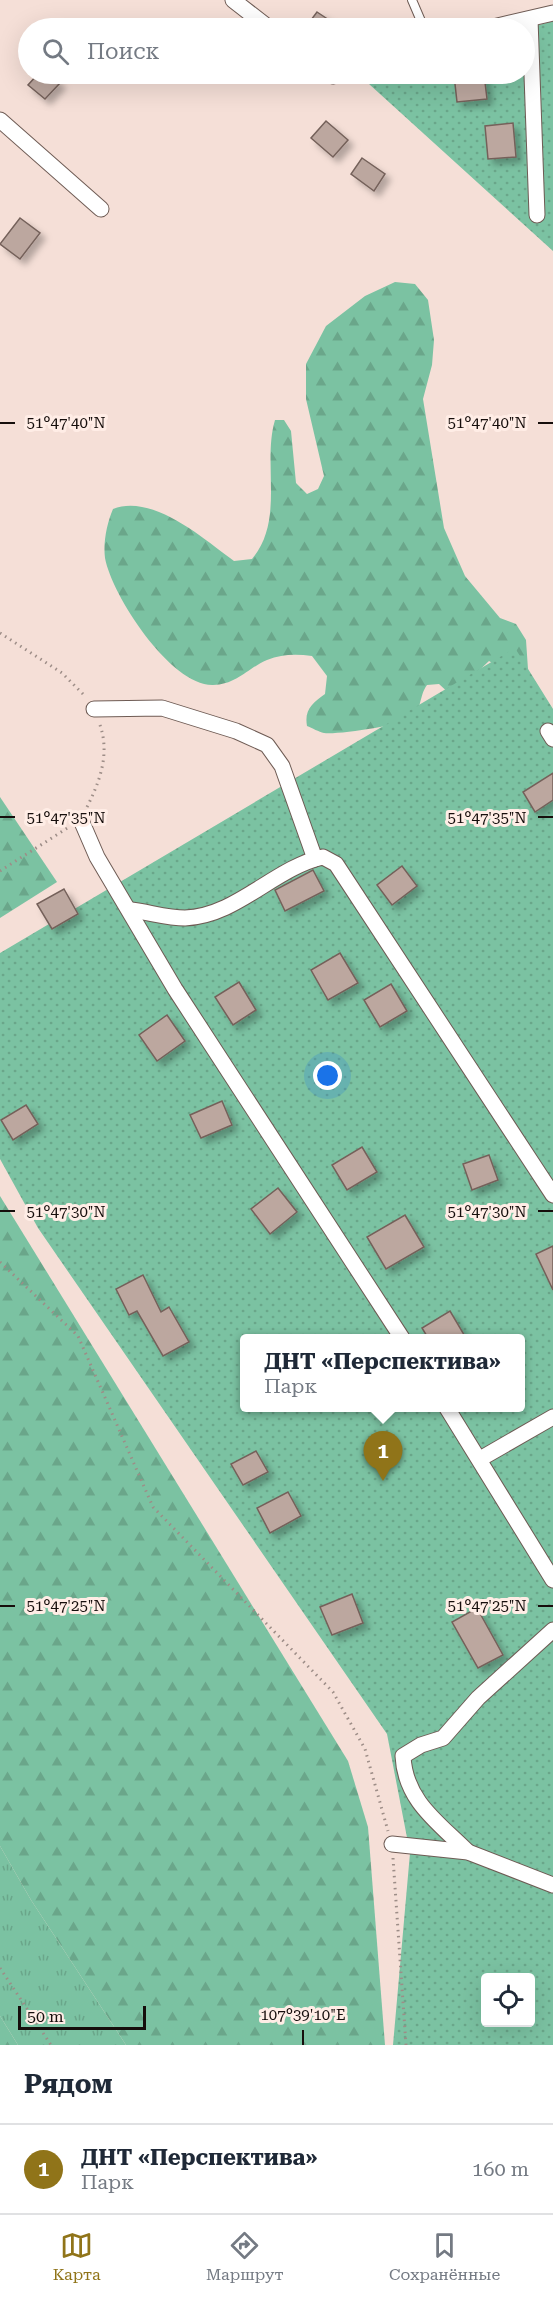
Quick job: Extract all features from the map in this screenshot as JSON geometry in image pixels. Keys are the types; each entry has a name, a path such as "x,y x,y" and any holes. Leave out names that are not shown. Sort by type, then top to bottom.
{"street":[{"path":"233,0 256,18"},
{"path":"534,18 553,13"},
{"path":"532,84 537,215"},
{"path":"0,120 101,209"},
{"path":"94,709 162,708 236,731 267,745 282,766 315,859"},
{"path":"81,820 97,857 175,988 399,1334"},
{"path":"130,910 185,918 219,911 300,863 323,857 336,864 553,1196"},
{"path":"450,1412 553,1580"},
{"path":"480,1459 553,1417"},
{"path":"468,1852 417,1802 404,1772 403,1756 421,1744 442,1738 478,1698 553,1630"},
{"path":"392,1844 468,1852 553,1885"}],"lane":[{"path":"412,0 420,18"}],"path":[{"path":"0,633 62,673 92,704 105,740 101,780 81,820 0,872"},
{"path":"0,1262 78,1336 153,1507 333,1692 365,1749 392,1844 406,2045"},
{"path":"0,1968 51,2045"}],"green space":[{"path":"553,21 553,251 369,84 535,84 535,26"},
{"path":"395,282 415,284 428,300 434,340 432,365 423,399 444,528 465,576 500,618 516,624 526,640 529,684 489,661 452,696 439,684 427,685 417,711 412,718 406,721 370,729 324,733 307,726 306,720 313,704 325,694 327,676 312,656 289,655 273,658 260,663 235,679 213,685 197,681 179,671 146,636 119,594 105,558 106,533 113,509 128,506 144,507 177,521 234,561 252,559 262,544 268,527 272,437 275,420 284,420 291,431 296,483 307,494 318,489 324,476 306,399 306,364 326,326 365,296"},
{"path":"515,648 553,709 553,2045 393,2045 410,1853 387,1734 38,1228 0,1159 0,953"},
{"path":"0,797 57,882 0,918"},
{"path":"0,1196 348,1761 368,1827 385,2045 126,2045 31,1900 0,1846"},
{"path":"0,1846 31,1900 126,2045 18,2045 0,2016"},
{"path":"0,2016 18,2045 0,2045"}],"building":[{"path":"317,12 326,18 312,18"},
{"path":"29,84 59,84 45,99"},
{"path":"455,84 485,84 487,99 457,102"},
{"path":"326,121 348,140 333,157 311,138"},
{"path":"513,123 516,157 488,159 485,126"},
{"path":"362,158 385,174 374,191 351,174"},
{"path":"20,218 40,233 20,259 0,244"},
{"path":"553,773 553,800 535,812 523,792"},
{"path":"402,866 417,886 392,905 377,885"},
{"path":"313,870 324,891 285,911 275,890"},
{"path":"64,889 78,914 52,929 37,904"},
{"path":"340,953 358,983 328,1000 311,970"},
{"path":"239,982 256,1010 233,1025 215,997"},
{"path":"391,984 407,1011 380,1027 364,1000"},
{"path":"167,1015 185,1041 157,1061 139,1035"},
{"path":"222,1101 232,1125 201,1138 190,1115"},
{"path":"26,1105 38,1124 13,1140 1,1120"},
{"path":"362,1147 377,1172 347,1190 332,1165"},
{"path":"489,1155 498,1180 472,1190 463,1164"},
{"path":"278,1188 297,1212 270,1234 251,1209"},
{"path":"405,1215 424,1247 386,1269 367,1237"},
{"path":"553,1246 553,1290 536,1254"},
{"path":"143,1275 161,1312 169,1307 189,1342 163,1356 137,1311 129,1315 116,1289"},
{"path":"450,1311 464,1334 426,1334 422,1328"},
{"path":"256,1451 268,1472 243,1485 231,1464"},
{"path":"288,1492 301,1516 270,1533 257,1508"},
{"path":"352,1594 363,1623 332,1635 320,1607"},
{"path":"477,1608 503,1655 478,1668 452,1622"}],"place":[{"name":"ДНТ «Перспектива»","path":"383,1481"}]}
